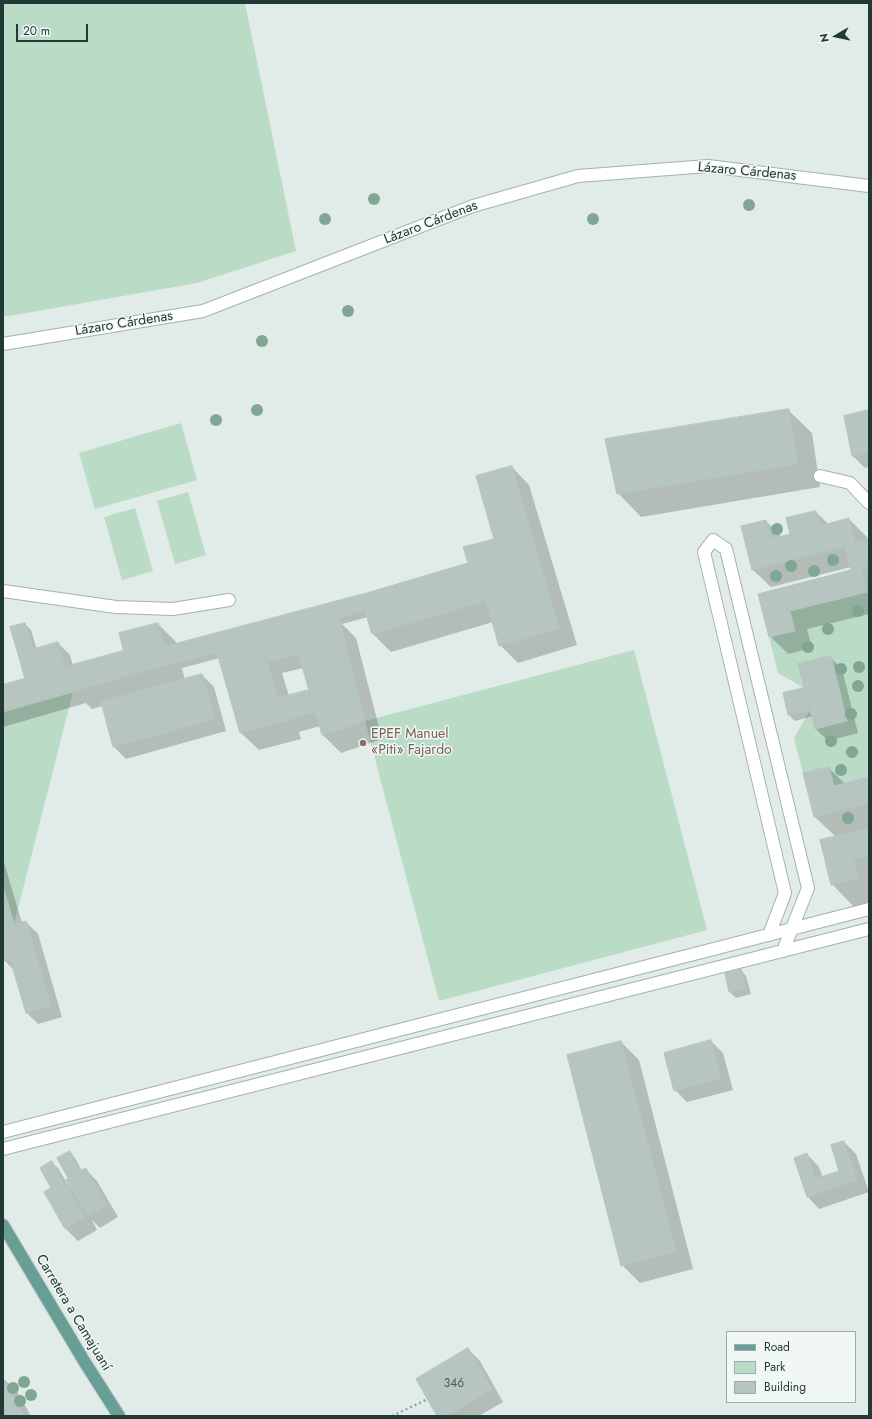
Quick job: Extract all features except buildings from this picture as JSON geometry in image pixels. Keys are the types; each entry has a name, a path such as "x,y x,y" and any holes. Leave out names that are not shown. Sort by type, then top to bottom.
{"main road":[{"name":"Carretera a Camajuaní","path":"3,1225 84,1361 119,1416"}],"street":[{"name":"Lázaro Cárdenas","path":"3,344 203,311 473,206 578,176 708,166 869,186"},
{"path":"820,476 850,483 869,503"},
{"path":"769,935 785,893 704,552 713,540 726,549 808,888 783,951"},
{"path":"3,591 116,607 173,609 229,600"},
{"path":"3,1132 869,909"},
{"path":"3,1149 869,929"}],"path":[{"path":"392,1416 428,1399"}],"green space":[{"path":"3,3 245,3 296,251 197,283 3,317"},
{"path":"181,423 197,480 95,509 79,453"},
{"path":"188,492 206,555 175,564 157,501"},
{"path":"135,508 153,571 122,580 104,517"},
{"path":"869,592 869,777 834,786 829,767 803,773 794,738 810,710 815,729 847,721 831,656 799,664 804,688 778,673 769,637 795,630 790,611"},
{"path":"634,650 707,930 439,1001 365,721"},
{"path":"73,692 14,924 3,886 3,712"}],"place":[{"name":"EPEF Manuel «Piti» Fajardo","path":"363,743"}]}
